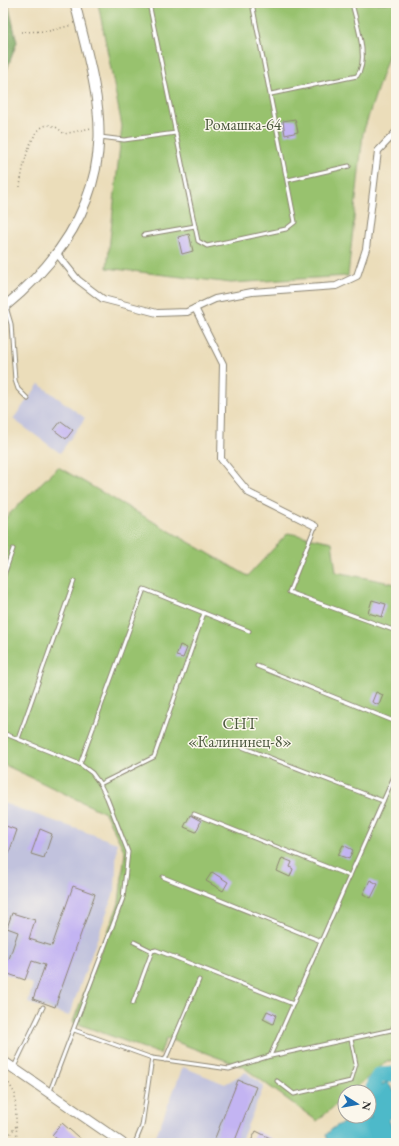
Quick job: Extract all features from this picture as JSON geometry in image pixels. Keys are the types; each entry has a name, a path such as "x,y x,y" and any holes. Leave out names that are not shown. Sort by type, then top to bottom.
{"main road":[{"path":"4,307 31,284 58,255 82,215 93,178 99,137 95,95 75,3"},
{"path":"3,1061 122,1142"}],"street":[{"path":"58,255 78,280 103,299 157,313 187,312 215,299 252,292 336,286 357,276 366,249 378,151 396,132"},
{"path":"195,308 223,364 221,459 250,493 315,526"}],"lane":[{"path":"149,3 198,241 207,246 286,229 296,222 252,3"},
{"path":"271,94 357,76 362,70 363,58 352,3"},
{"path":"99,137 124,140 176,133"},
{"path":"288,180 349,166"},
{"path":"144,235 195,226"},
{"path":"4,307 11,324 15,380 18,389 28,399"},
{"path":"315,526 289,592 396,632"},
{"path":"3,578 13,549"},
{"path":"18,739 74,581"},
{"path":"80,764 144,589 249,631"},
{"path":"100,784 154,757 204,613"},
{"path":"257,666 396,722"},
{"path":"3,733 80,764 92,773 100,784 128,852 124,898 50,1093"},
{"path":"242,747 383,801"},
{"path":"270,1056 396,772"},
{"path":"194,814 350,876"},
{"path":"163,877 322,940"},
{"path":"134,942 293,1004"},
{"path":"133,1003 152,950"},
{"path":"165,1060 199,980"},
{"path":"13,1068 43,1007"},
{"path":"74,1030 152,1058 229,1069 270,1056 394,1029 396,1022"},
{"path":"277,1081 294,1094 351,1081 356,1064 351,1039"},
{"path":"135,1143 142,1126 152,1058"}],"path":[{"path":"21,32 49,31 80,23"},
{"path":"20,187 23,163 35,133 43,127 48,126 59,128 64,134 98,127"},
{"path":"3,1073 15,1094 17,1143"},
{"path":"3,1143 17,1125"}],"shaded area":[{"path":"39,384 85,418 60,453 13,419"},
{"path":"3,803 117,843 115,890 69,1016 28,1003 33,984 3,973"},
{"path":"183,1067 225,1084 246,1072 264,1086 240,1143 153,1143"}],"green space":[{"path":"3,3 8,3 17,42 3,80"},
{"name":"Ромашка-64","path":"98,3 396,3 396,32 363,133 348,276 231,283 107,268 122,126"},
{"name":"СНТ «Калининец-8»","path":"58,467 248,576 288,533 332,542 336,572 396,584 396,1061 386,1062 360,1084 337,1084 337,1104 317,1121 243,1067 166,1038 160,1054 73,1022 119,903 125,852 105,813 3,764 3,520"}],"water":[{"path":"387,1082 394,1091 396,1091 396,1114 394,1114 389,1120 396,1137 396,1143 329,1143 326,1135 341,1124 377,1124 377,1087"}],"building":[{"path":"295,119 298,132 285,135 283,121"},
{"path":"189,234 193,251 182,254 178,237"},
{"path":"61,421 73,430 66,439 54,430"},
{"path":"372,600 386,604 382,617 368,613"},
{"path":"180,645 187,648 183,658 176,656"},
{"path":"376,692 383,695 379,705 372,702"},
{"path":"190,815 201,821 196,832 184,827"},
{"path":"3,825 17,830 9,853 3,851"},
{"path":"40,829 52,834 44,858 31,854"},
{"path":"343,845 353,850 349,859 338,855"},
{"path":"282,858 292,862 290,867 293,869 290,877 277,871"},
{"path":"212,872 228,882 223,891 206,881"},
{"path":"370,880 378,884 371,898 363,894"},
{"path":"73,886 95,894 55,1007 33,999 45,965 32,961 25,980 3,972 3,957 9,959 18,932 7,928 12,913 35,920 29,939 52,946"},
{"path":"267,1011 276,1015 273,1024 263,1019"},
{"path":"238,1080 256,1087 234,1143 213,1143"},
{"path":"62,1123 85,1143 62,1143 52,1135"},
{"path":"256,1131 280,1143 250,1143"}],"waterway":[{"path":"387,1143 373,1088 379,1075 396,1074"}]}
